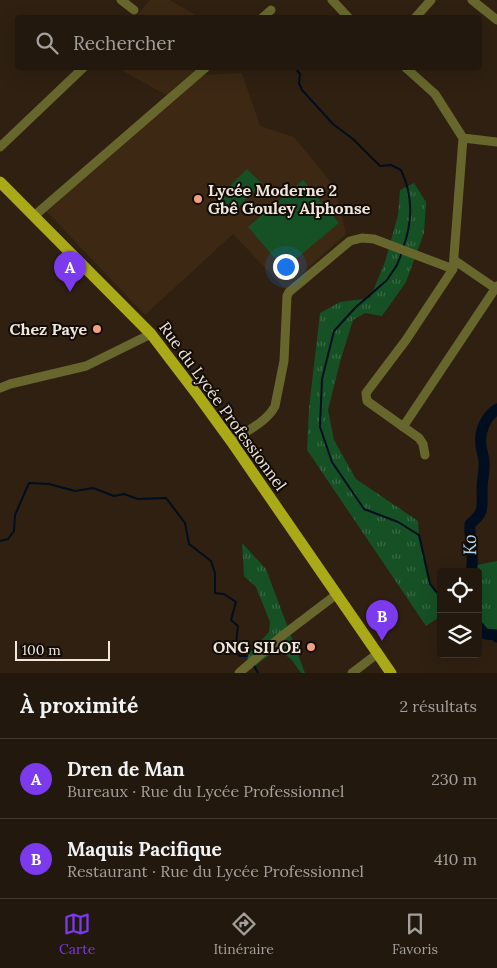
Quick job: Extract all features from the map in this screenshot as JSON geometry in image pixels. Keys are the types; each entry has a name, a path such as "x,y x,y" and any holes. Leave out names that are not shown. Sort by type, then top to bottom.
{"main road":[{"name":"Rue du Lycée Professionnel","path":"0,182 151,334 231,441 391,673"}],"street":[{"path":"122,0 136,8 130,15"},
{"path":"332,0 346,15"},
{"path":"418,15 431,0"},
{"path":"472,0 497,20"},
{"path":"265,15 271,10"},
{"path":"0,147 81,70"},
{"path":"34,216 202,70"},
{"path":"408,70 435,94 463,138 454,265 406,340 366,392 367,401 422,441 425,455"},
{"path":"463,138 497,142"},
{"path":"231,441 265,418 272,412 275,406 284,361 289,292 350,241 362,238 374,239 454,265 496,287 403,427"},
{"path":"0,388 86,366 151,334"},
{"path":"239,673 283,635 337,594"},
{"path":"352,673 377,654"}],"shaded area":[{"path":"150,0 170,0 196,15 137,15"},
{"path":"122,70 195,70 166,95"},
{"name":"Lycée Moderne 2 Gbê Gouley Alphonse","path":"242,73 260,126 294,137 335,187 346,234 285,289 233,234 145,315 45,210 203,75"}],"green space":[{"path":"247,169 262,184 232,213 217,198"},
{"path":"303,180 339,223 284,269 248,227"},
{"path":"414,183 426,202 424,233 406,282 382,316 365,313 353,320 328,410 334,440 356,479 418,521 419,535 430,584 437,593 437,619 426,626 307,450 309,408 320,313 340,302 370,298 385,262 398,215 400,190"},
{"path":"242,543 266,569 305,673 301,673 291,659 277,649 250,670 247,656 269,632 270,622 256,587 244,576"},
{"path":"497,561 497,637 496,635 485,634 482,636 482,568 472,568 472,566"}],"waterway":[{"path":"297,70 300,74 299,83 302,90 333,124 353,139 380,166 391,165 401,170 410,199 409,228 403,248"},
{"path":"402,252 397,265 387,280 356,307 334,331 322,379 320,427 332,462 364,509 398,522 419,535 430,584 437,593"},
{"name":"Ko","path":"472,568 470,524 478,516 482,505 484,458 481,435 489,416 497,409"},
{"path":"0,541 8,539 14,531 15,515 29,483 49,484 75,491 93,488 114,496 124,494 138,499 166,498 185,523 189,544 211,561 215,573 215,593 224,594 236,602 231,620 238,626 235,652 240,656 247,656"},
{"name":"Ko","path":"482,631 485,634 496,635 497,637"},
{"path":"253,664 258,673"}],"place":[{"name":"Lycée Moderne 2 Gbê Gouley Alphonse","path":"198,199"},
{"name":"Dren de Man","path":"70,292"},
{"name":"Chez Paye","path":"97,329"},
{"name":"Maquis Pacifique","path":"382,641"},
{"name":"ONG SILOE","path":"311,647"}]}
